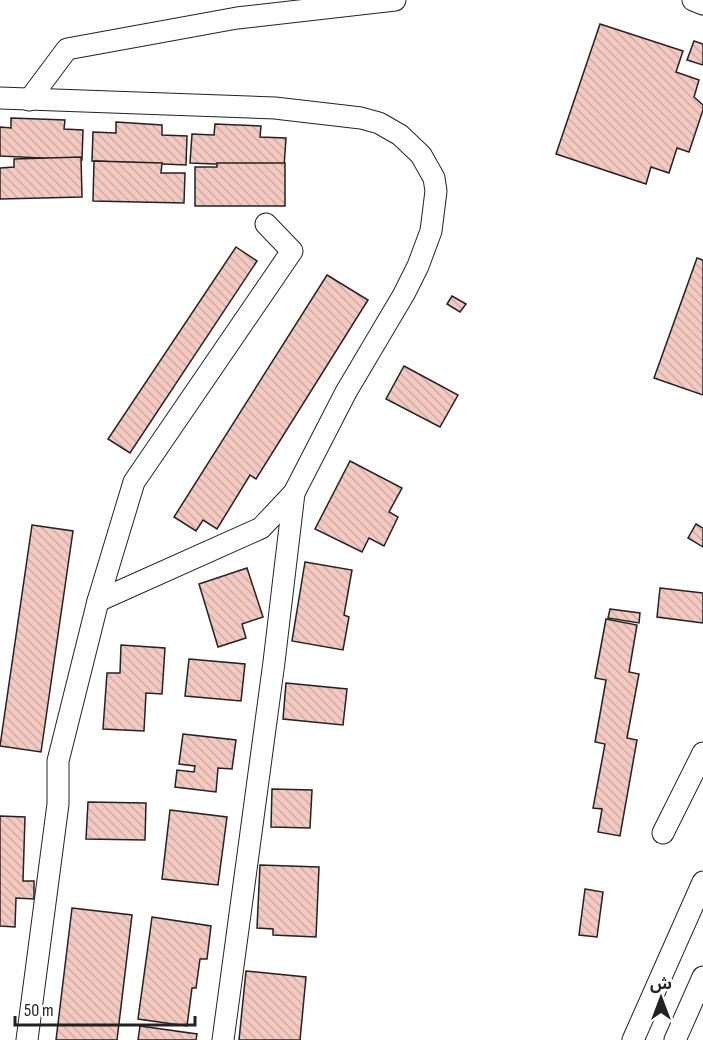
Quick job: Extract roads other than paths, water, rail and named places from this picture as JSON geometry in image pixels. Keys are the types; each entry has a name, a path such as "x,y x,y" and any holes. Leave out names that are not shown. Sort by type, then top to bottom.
{"street":[{"path":"29,100 67,49 237,18 395,0"},
{"path":"693,0 703,4"},
{"path":"0,98 275,108 361,118 379,123 400,135 412,145 429,166 434,178 436,191 431,231 418,266 346,392 294,493 261,528 98,601"},
{"path":"27,1040 58,804 58,761 98,601 134,482 292,251 266,224"},
{"path":"224,1040 294,493"},
{"path":"663,833 703,753"},
{"path":"633,1040 703,882"},
{"path":"675,1040 703,976"}]}
